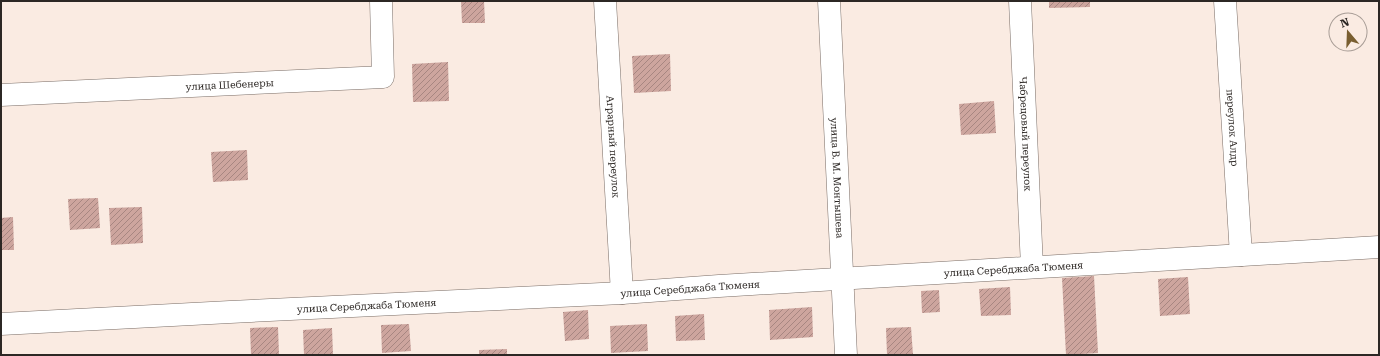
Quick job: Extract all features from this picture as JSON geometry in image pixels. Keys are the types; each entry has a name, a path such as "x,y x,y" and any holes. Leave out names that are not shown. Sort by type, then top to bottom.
{"street":[{"name":"улица Шебенеры","path":"1,96 383,77 381,1"},
{"name":"Аграрный переулок","path":"605,1 622,294"},
{"name":"улица В. М. Монтышева","path":"829,1 846,355"},
{"name":"Чабрецовый переулок","path":"1020,1 1032,267"},
{"name":"переулок Алдр","path":"1225,1 1241,255"},
{"name":"улица Серебджаба Тюменя","path":"1,324 245,311 622,294 719,286 1379,247"}],"building":[{"path":"461,1 484,1 485,23 462,23"},
{"path":"1049,1 1090,1 1090,7 1049,8"},
{"path":"670,54 671,91 634,93 632,56"},
{"path":"448,62 449,101 413,102 412,64"},
{"path":"994,101 996,133 961,135 959,104"},
{"path":"247,150 248,180 213,182 211,152"},
{"path":"98,198 100,228 70,230 68,199"},
{"path":"142,207 143,243 111,245 109,208"},
{"path":"13,217 14,250 1,250 1,218"},
{"path":"1094,276 1098,353 1066,355 1062,278"},
{"path":"1188,277 1190,314 1160,316 1158,279"},
{"path":"1010,287 1011,315 981,316 979,289"},
{"path":"939,290 940,312 922,313 921,291"},
{"path":"812,307 813,337 770,340 769,310"},
{"path":"588,310 589,339 565,341 563,312"},
{"path":"704,314 705,340 676,341 675,316"},
{"path":"409,324 411,351 382,353 381,325"},
{"path":"647,324 648,351 611,353 610,326"},
{"path":"278,327 279,355 251,355 250,328"},
{"path":"911,327 913,355 887,355 886,328"},
{"path":"332,328 333,355 304,355 303,330"},
{"path":"507,349 507,355 479,355 479,350"}]}
